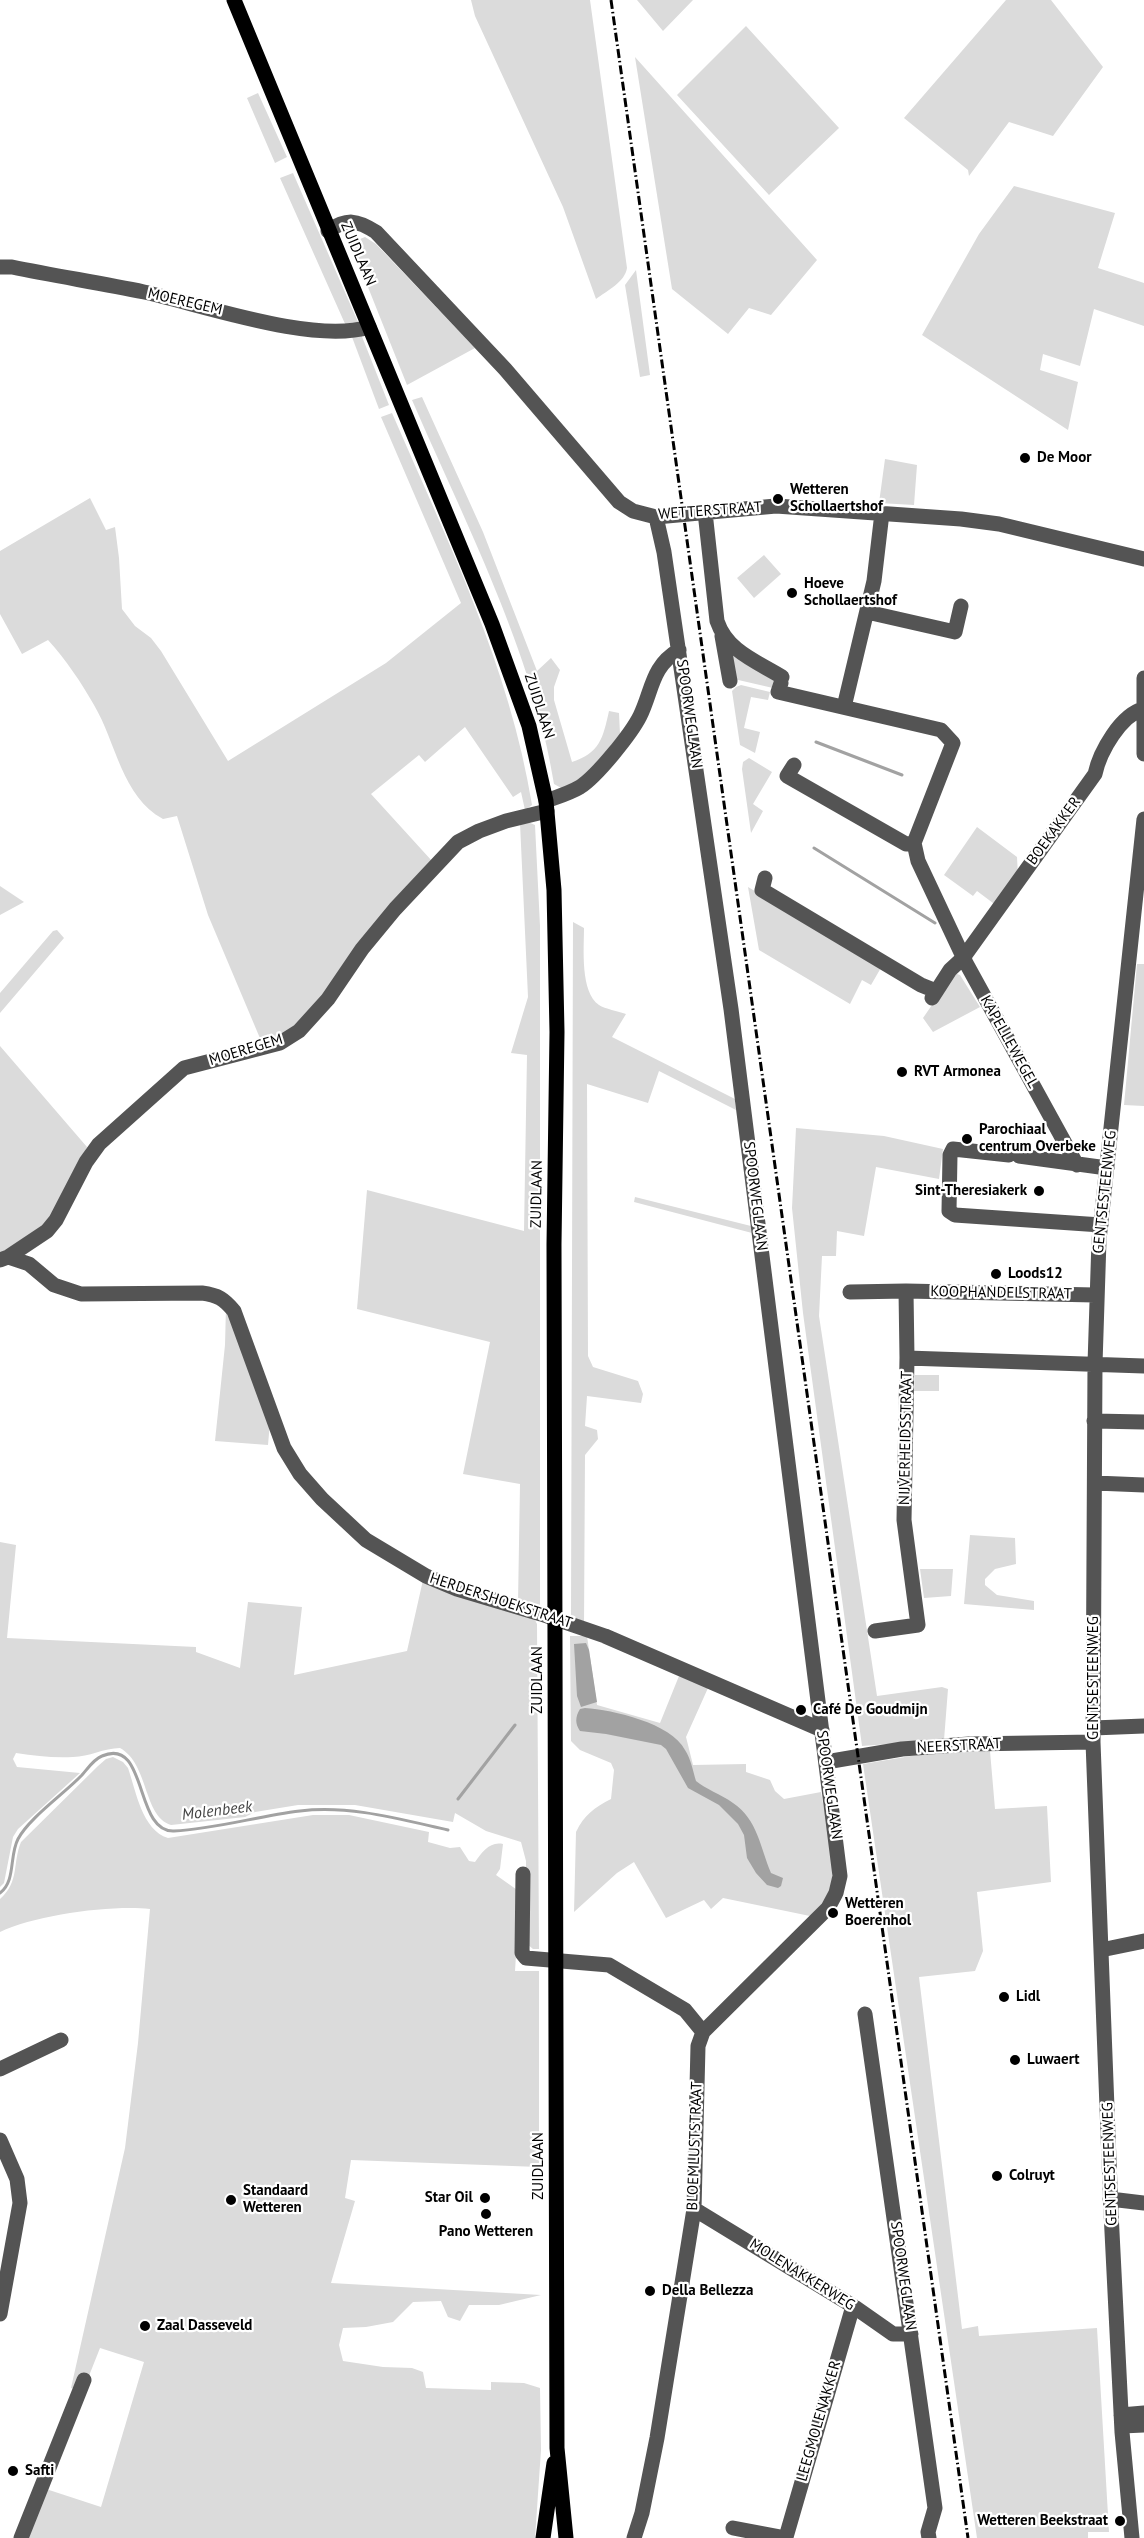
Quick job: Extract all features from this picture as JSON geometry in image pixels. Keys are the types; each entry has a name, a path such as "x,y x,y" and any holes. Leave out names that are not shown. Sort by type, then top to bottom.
{"main road":[{"name":"ZUIDLAAN","path":"234,0 503,655 530,726 547,806 554,890 557,1032 554,1235 557,2448 566,2538"},
{"name":"ZUIDLAAN","path":"543,2538 557,2448"}],"street":[{"name":"WETTERSTRAAT","path":"328,231 350,220 362,223 376,232 505,369 619,502 633,511 656,517 776,506 882,513 999,524 1144,559"},
{"name":"MOEREGEM","path":"0,267 12,267 143,292 274,324 332,331 355,331 369,327"},
{"path":"705,512 717,621 730,681"},
{"path":"844,707 874,581 882,513"},
{"name":"SPOORWEGLAAN","path":"656,517 664,552 679,650 731,1009 840,1876 836,1893 828,1908 703,2032"},
{"path":"867,612 955,632 961,606"},
{"path":"722,636 732,646 782,680 778,692 941,730 953,743 914,843 906,844 787,776 794,765"},
{"name":"MOEREGEM","path":"4,1259 47,1231 65,1205 86,1162 99,1144 184,1068 280,1043 299,1031 328,999 362,949 395,909 458,842 479,831 547,806 581,786 603,765 638,719 656,671 669,656 679,650"},
{"path":"1144,678 1144,754"},
{"name":"BOEKAKKER","path":"963,958 1095,774 1099,756 1131,712 1143,709"},
{"name":"GENTSESTEENWEG","path":"1132,2538 1121,2420 1110,2199 1093,1735 1094,1421 1095,1294 1144,819"},
{"name":"KAPELLEWEGEL","path":"914,843 918,861 963,958 1077,1165"},
{"path":"765,878 762,890 934,994 950,970 963,958"},
{"path":"1101,1225 955,1215 949,1211 947,1204 950,1155 953,1149 1107,1168"},
{"name":"HERDERSHOEKSTRAAT","path":"4,1259 29,1264 54,1285 81,1294 142,1296 202,1293 214,1294 224,1299 234,1311 284,1448 300,1474 351,1528 384,1552 426,1576 467,1592 556,1618 666,1661 822,1730"},
{"path":"906,1291 907,1358"},
{"name":"KOOPHANDELSTRAAT","path":"850,1292 1095,1294"},
{"name":"NIJVERHEIDSSTRAAT","path":"875,1631 918,1625 904,1520 907,1358 1144,1366"},
{"path":"1094,1421 1144,1422"},
{"path":"1095,1484 1144,1485"},
{"name":"NEERSTRAAT","path":"826,1762 902,1749 1093,1735 1143,1727"},
{"path":"523,1874 522,1953 526,1958 609,1965 685,2010 703,2032"},
{"path":"1101,1950 1144,1941"},
{"name":"SPOORWEGLAAN","path":"865,2014 935,2508 928,2538"},
{"name":"BLOEMLUSTSTRAAT","path":"634,2538 642,2513 655,2448 694,2209 697,2056 703,2032"},
{"path":"0,2069 61,2040"},
{"path":"0,2140 17,2179 20,2203 0,2314"},
{"path":"1110,2199 1144,2203"},
{"name":"MOLENAKKERWEG","path":"694,2209 853,2306 893,2334 911,2334"},
{"name":"LEEGMOLENAKKER","path":"733,2528 786,2538 853,2306"},
{"path":"21,2538 84,2380"},
{"path":"1121,2420 1144,2413"},
{"path":"1121,2420 1144,2425"}],"shaded area":[{"path":"471,0 590,0 627,268 619,282 596,299 563,207 475,16"},
{"path":"637,0 693,0 663,31"},
{"path":"1006,0 1051,0 1103,67 1053,136 1009,122 969,176 968,170 904,118"},
{"path":"746,26 839,128 769,195 677,95"},
{"path":"635,57 817,260 771,315 749,308 728,334 672,289"},
{"path":"258,93 287,157 275,163 247,98"},
{"path":"293,173 358,322 346,326 280,178"},
{"path":"1014,186 1115,213 1098,268 1144,283 1144,326 1094,309 1080,366 1043,354 1040,370 1078,382 1068,430 922,335 979,234"},
{"path":"365,237 376,244 475,348 407,385 352,247 355,241"},
{"path":"636,270 650,375 640,377 625,285"},
{"path":"361,334 389,405 379,409 352,337"},
{"path":"422,397 483,532 537,671 551,658 560,670 554,687 554,700 572,762 589,754 599,743 609,711 619,713 620,734 593,768 576,784 563,789 554,784 531,686 514,637 475,540 412,400"},
{"path":"392,413 455,556 493,654 509,703 532,805 525,810 521,792 513,797 465,727 425,762 419,755 371,794 432,861 316,1005 290,1030 262,1043 208,915 177,816 163,819 138,797 121,768 94,705 73,671 48,640 22,654 0,614 0,551 90,498 106,530 115,527 122,609 135,626 151,638 161,651 228,761 386,663 461,603 381,417"},
{"path":"885,459 917,465 914,505 879,503"},
{"path":"764,555 781,574 754,598 737,578"},
{"path":"726,644 778,677 773,688 734,679"},
{"path":"741,685 770,692 768,700 751,697 744,728 760,732 755,753 740,745 732,691"},
{"path":"749,758 772,772 753,804 763,811 751,833 742,769 743,762"},
{"path":"528,822 535,825 540,926 540,1608 518,1603 520,1484 463,1474 490,1342 357,1309 367,1190 524,1231 527,1055 511,1053 528,997 520,823"},
{"path":"977,827 1017,857 1018,876 997,906 977,891 973,896 944,875"},
{"path":"0,886 24,902 0,915"},
{"path":"748,887 882,966 871,985 862,980 850,1004 759,950"},
{"path":"573,922 584,928 584,969 593,999 599,1005 626,1014 612,1037 735,1099 736,1110 659,1071 648,1103 587,1084 588,1356 593,1367 638,1381 643,1394 641,1403 587,1396 585,1426 597,1430 598,1439 585,1455 584,1625 571,1615"},
{"path":"57,930 64,938 0,1013 0,993 53,931"},
{"path":"1137,964 1144,964 1144,1106 1124,1105"},
{"path":"954,973 960,975 980,1007 933,1032 923,1018"},
{"path":"0,1046 87,1147 46,1227 0,1253"},
{"path":"796,1128 884,1136 943,1149 939,1179 876,1167 864,1236 837,1231 836,1256 822,1256 819,1316 877,1696 942,1687 948,1689 944,1740 862,1746 803,1313 792,1208"},
{"path":"635,1197 751,1226 752,1233 634,1202"},
{"path":"226,1307 270,1422 268,1445 215,1441 225,1345"},
{"path":"915,1375 939,1375 939,1391 914,1391"},
{"path":"970,1535 1015,1538 1016,1564 995,1569 985,1579 985,1585 997,1595 1034,1601 1034,1610 964,1604"},
{"path":"0,1542 16,1545 7,1638 196,1647 196,1652 240,1668 248,1602 302,1607 294,1675 407,1651 423,1580 534,1618 537,1624 539,1949 533,1949 526,1943 526,1861 521,1842 486,1831 455,1813 453,1822 355,1805 298,1805 255,1812 245,1817 171,1825 162,1820 155,1811 136,1766 120,1748 73,1757 16,1753 13,1759 17,1767 80,1773 18,1829 13,1837 4,1883 0,1887"},
{"path":"920,1569 953,1569 951,1596 924,1598"},
{"path":"570,1636 587,1636 597,1705 660,1723 679,1676 708,1688 686,1737 693,1765 746,1764 746,1772 770,1780 775,1791 784,1799 821,1792 831,1844 833,1872 828,1895 810,1916 723,1898 711,1909 704,1900 666,1918 634,1862 617,1873 574,1912 576,1832 590,1812 611,1799 614,1770 611,1763 580,1750 571,1741"},
{"path":"586,1643 597,1702 581,1707 577,1696 574,1644"},
{"path":"580,1709 625,1715 655,1725 678,1741 689,1757 696,1781 733,1803 748,1817 771,1873 783,1878 781,1886 778,1888 767,1885 756,1873 747,1858 744,1835 738,1824 719,1805 688,1788 666,1749 661,1745 580,1731 576,1718"},
{"path":"990,1751 995,1809 1047,1806 1051,1882 977,1892 983,1951 975,1971 919,1977 962,2329 978,2326 979,2336 1097,2328 1109,2532 1088,2532 1088,2538 977,2538 863,1764 923,1754"},
{"path":"113,1757 123,1762 128,1768 141,1809 152,1827 159,1834 168,1838 313,1815 349,1815 429,1832 428,1842 450,1848 460,1847 469,1861 475,1862 494,1844 503,1844 500,1869 496,1875 520,1892 515,1971 539,1971 539,2167 351,2160 345,2198 355,2201 331,2283 541,2295 499,2305 469,2305 460,2321 448,2317 441,2301 413,2302 393,2322 343,2328 339,2345 343,2361 383,2367 412,2368 423,2372 426,2388 491,2390 491,2382 524,2383 540,2388 541,2450 535,2538 28,2538 46,2489 101,2507 144,2362 100,2348 83,2391 71,2388 125,2148 138,2043 150,1909 94,1910 53,1916 0,1932 0,1899 13,1879 21,1842 98,1766 106,1759"}],"waterway":[{"path":"816,742 902,775"},
{"path":"814,848 935,923"},
{"name":"Molenbeek","path":"458,1799 515,1725"},
{"name":"Molenbeek","path":"0,1893 8,1882 15,1846 23,1831 96,1759 102,1756 117,1754 127,1760 134,1771 152,1817 161,1828 174,1831 206,1828 284,1813 319,1810 356,1811 448,1830"}],"railway":[{"path":"611,0 968,2538"}],"place":[{"name":"De Moor","path":"1025,458"},
{"name":"Wetteren Schollaertshof","path":"778,499"},
{"name":"Hoeve Schollaertshof","path":"792,593"},
{"name":"RVT Armonea","path":"902,1072"},
{"name":"Parochiaal centrum Overbeke","path":"967,1139"},
{"name":"Sint-Theresiakerk","path":"1039,1191"},
{"name":"Loods12","path":"996,1274"},
{"name":"Café De Goudmijn","path":"801,1710"},
{"name":"Wetteren Boerenhol","path":"833,1913"},
{"name":"Lidl","path":"1004,1997"},
{"name":"Luwaert","path":"1015,2060"},
{"name":"Colruyt","path":"997,2176"},
{"name":"Star Oil","path":"485,2198"},
{"name":"Standaard Wetteren","path":"231,2200"},
{"name":"Pano Wetteren","path":"486,2214"},
{"name":"Della Bellezza","path":"650,2291"},
{"name":"Zaal Dasseveld","path":"145,2326"},
{"name":"Safti","path":"13,2471"},
{"name":"Wetteren Beekstraat","path":"1120,2521"}]}
